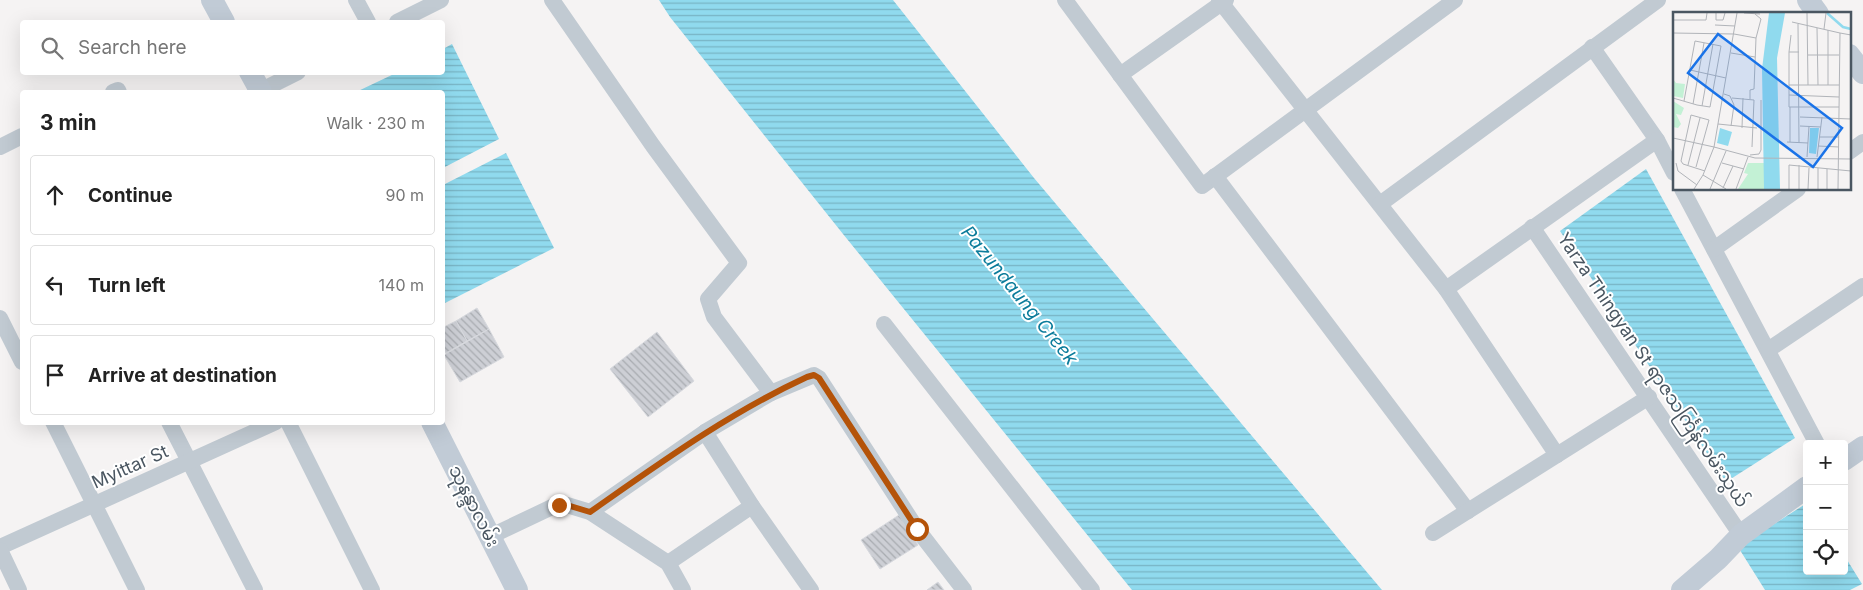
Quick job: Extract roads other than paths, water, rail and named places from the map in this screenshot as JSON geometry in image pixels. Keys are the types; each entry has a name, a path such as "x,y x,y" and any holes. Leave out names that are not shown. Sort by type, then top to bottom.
{"main road":[{"path":"212,0 223,20"},
{"path":"1808,0 1817,12"},
{"path":"1850,56 1863,74"},
{"name":"သုနန္ဒာလမ်း","path":"433,425 516,590"},
{"path":"1848,457 1863,447"},
{"path":"1682,590 1718,559 1741,535 1803,489"}],"street":[{"path":"356,0 367,20"},
{"path":"401,20 441,0"},
{"path":"552,0 653,146 739,263 708,299 714,317 771,393"},
{"path":"1065,0 1202,186 1455,0"},
{"path":"1380,204 1658,0"},
{"path":"1120,75 1222,1 1446,289 1557,455"},
{"path":"1592,47 1657,140 1673,171"},
{"path":"257,85 289,75"},
{"path":"0,147 20,137"},
{"path":"1446,289 1657,140"},
{"path":"1850,151 1863,142"},
{"path":"1215,176 1468,511"},
{"path":"1683,190 1815,440"},
{"path":"1714,249 1797,190"},
{"name":"Yarza Thingyan St ရာဇသင်္ကြန်လမ်းသွယ်","path":"1532,227 1741,535"},
{"path":"1768,350 1863,286"},
{"path":"0,318 20,358"},
{"path":"884,324 1092,590"},
{"path":"590,512 705,432 771,393 814,375 819,378 917,529 964,590"},
{"path":"1433,533 1649,397"},
{"path":"55,425 137,590"},
{"path":"170,425 255,590"},
{"name":"Myittar St","path":"0,549 269,425"},
{"path":"290,425 372,590"},
{"path":"705,432 752,506 811,590"},
{"path":"489,537 559,505 567,505 590,512 668,563 682,590"},
{"path":"668,563 752,506"},
{"path":"0,549 19,590"}],"water":[{"name":"Pazundaung Creek","path":"659,0 893,0 1034,178 1382,590 1132,590 843,234 670,17"},
{"path":"452,44 499,139 445,167 445,90 360,90 392,75 445,75 445,48"},
{"path":"506,153 554,248 445,303 445,184"},
{"path":"1646,169 1795,438 1726,482 1560,231"},
{"path":"1803,506 1803,575 1848,575 1848,561 1862,584 1850,590 1765,590 1738,547"}]}
